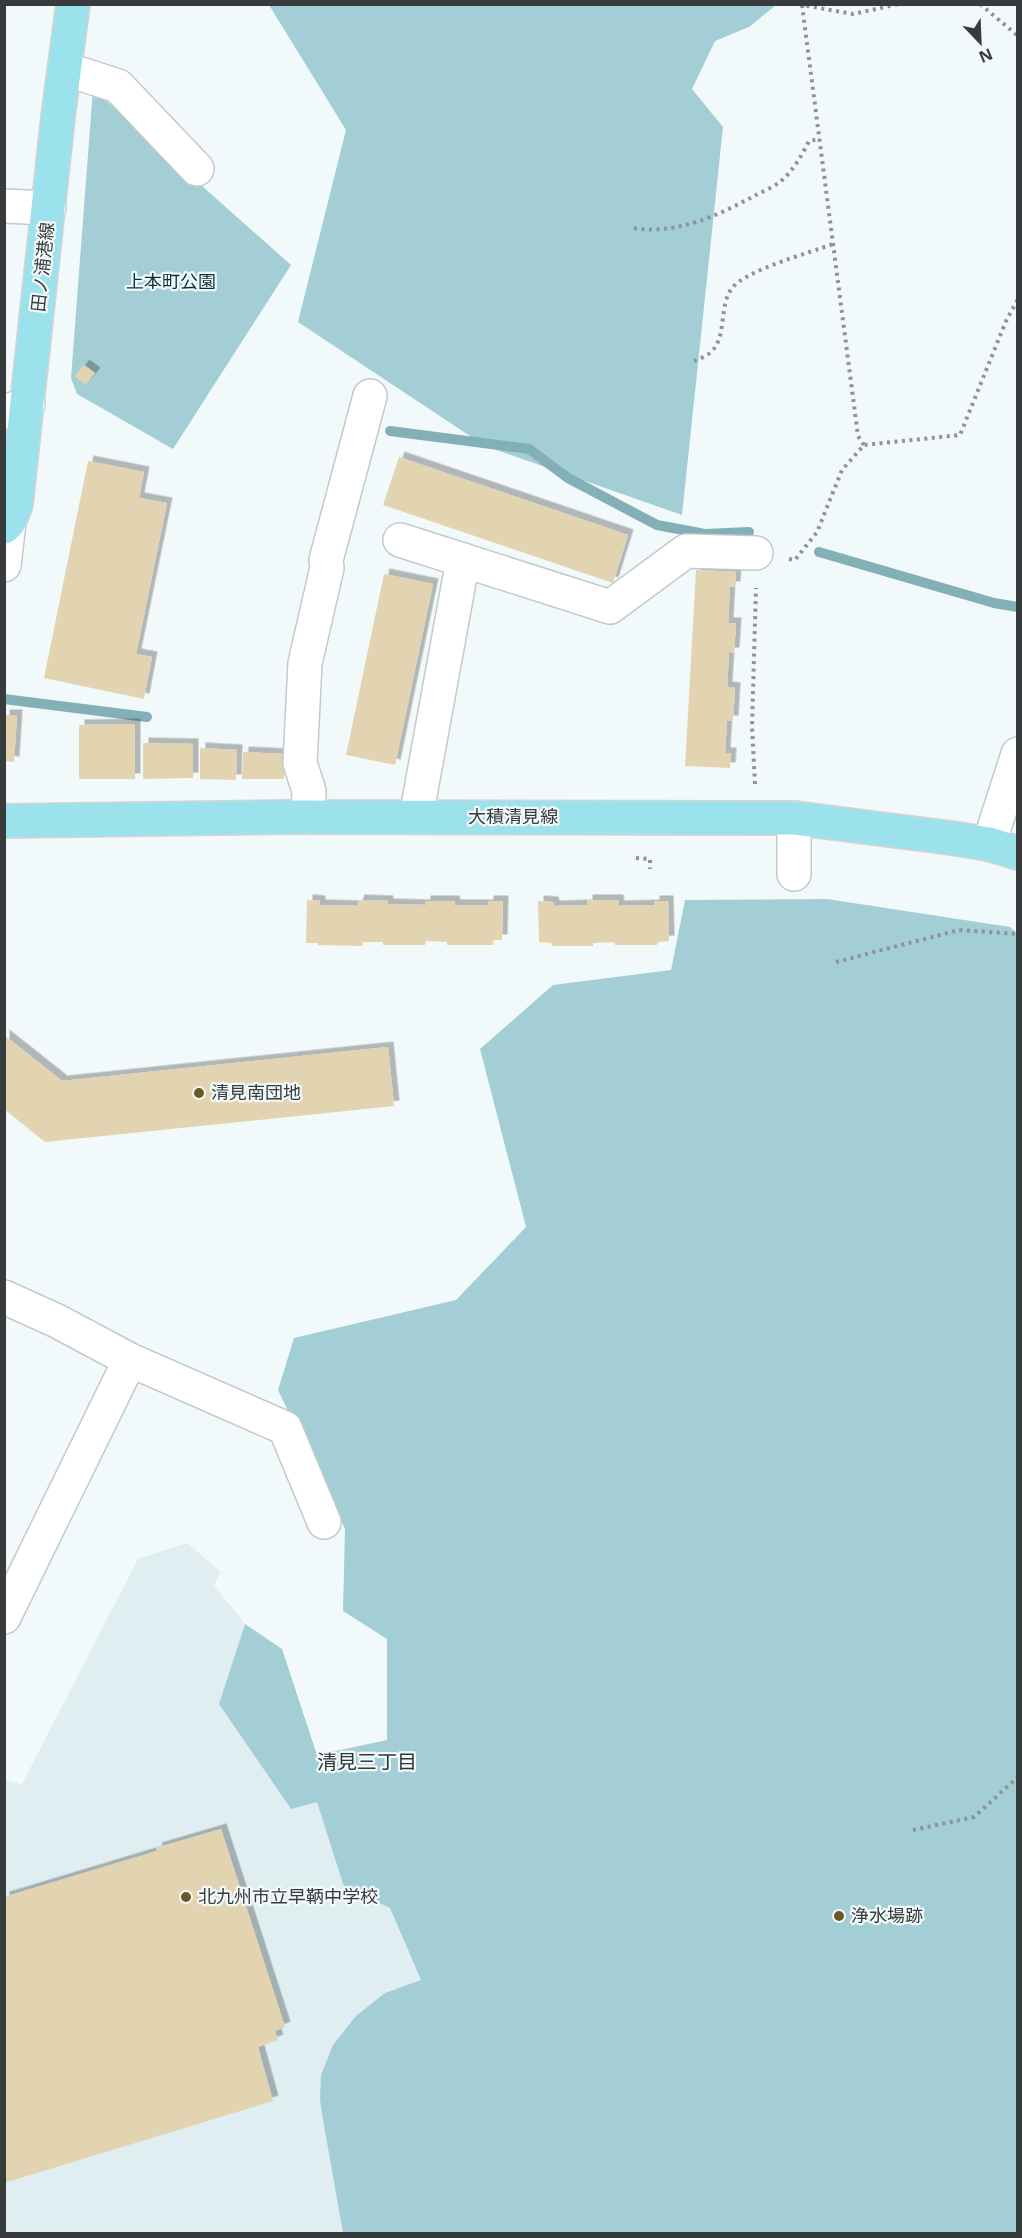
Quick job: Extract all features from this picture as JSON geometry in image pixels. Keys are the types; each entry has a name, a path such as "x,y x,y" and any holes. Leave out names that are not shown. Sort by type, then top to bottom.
{"main road":[{"name":"田ノ浦港線","path":"7,525 16,504 16,408 49,208 73,4"},
{"name":"大積清見線","path":"4,821 308,817 794,818 1003,849"}],"street":[{"path":"64,72 81,74 118,86 197,169"},
{"path":"4,206 49,208"},
{"path":"308,817 309,791 300,763 305,663 327,568 326,560 370,396"},
{"path":"4,565 7,525"},
{"path":"400,540 610,607 686,550 756,553"},
{"path":"416,817 463,560"},
{"path":"1003,849 1017,754"},
{"path":"794,818 794,874"},
{"path":"4,1297 57,1321 130,1360 285,1428 324,1522"},
{"path":"4,1617 130,1360"}],"path":[{"path":"864,445 858,436 802,5 853,15 899,4"},
{"path":"980,4 1017,36"},
{"path":"634,228 650,231 686,226 720,213 779,182 800,158 809,141 819,139"},
{"path":"694,361 710,352 719,340 724,303 733,286 753,273 833,244"},
{"path":"755,818 752,727 756,553 795,560 817,532 842,470 864,445 960,435 1017,299"},
{"path":"636,858 650,858 650,869"},
{"path":"836,962 959,930 1017,934"},
{"path":"913,1830 974,1817 1017,1777"}],"shaded area":[{"name":"北九州市立早鞆中学校","path":"187,1543 221,1572 214,1585 245,1624 219,1704 317,1802 344,1887 390,1908 421,1980 385,1993 320,2100 343,2233 5,2233 4,1780 22,1784 138,1559"}],"green space":[{"path":"269,5 776,5 749,27 715,41 692,89 723,127 682,515 485,446 298,322 346,130"},
{"name":"上本町公園","path":"93,89 291,265 173,449 77,394 71,378"},
{"path":"827,899 1010,927 1017,933 1017,2233 343,2233 320,2100 321,2075 333,2045 356,2016 385,1993 421,1980 390,1908 344,1887 317,1802 291,1809 219,1704 245,1624 282,1649 317,1755 387,1740 387,1639 343,1611 345,1529 278,1390 294,1338 456,1300 526,1227 480,1049 553,985 671,970 685,900"}],"building":[{"path":"84,365 95,373 85,385 75,376"},
{"path":"399,457 628,535 613,583 383,505"},
{"path":"88,461 144,472 139,498 167,503 136,654 152,657 144,699 44,678"},
{"path":"696,570 736,572 735,587 730,587 728,623 736,623 734,653 729,653 727,687 735,688 733,721 727,721 725,753 731,753 730,768 685,766"},
{"path":"384,574 433,584 395,765 346,755"},
{"path":"4,715 17,715 14,762 4,761"},
{"path":"135,724 135,779 79,779 79,725"},
{"path":"143,743 193,744 193,778 143,779"},
{"path":"200,748 237,750 236,780 200,779"},
{"path":"243,752 285,754 284,779 242,779"},
{"path":"307,900 320,901 320,905 357,906 359,900 425,905 425,901 454,901 455,905 488,905 488,901 503,901 502,940 494,940 493,945 447,945 447,942 426,941 425,945 383,945 383,942 363,942 362,946 306,943"},
{"path":"587,900 618,900 619,906 654,905 654,901 668,901 669,941 658,942 657,945 615,945 614,942 593,943 593,946 552,946 551,943 539,942 538,901 553,902 554,906 587,905"},
{"name":"清見南団地","path":"4,1035 62,1081 388,1047 394,1106 45,1142 4,1109"},
{"path":"221,1829 285,2027 275,2031 278,2040 258,2047 273,2101 4,2183 4,1897 157,1851 156,1848"}],"waterway":[{"path":"390,431 529,449 568,478 657,525 705,534 749,532"},
{"path":"819,552 994,603 1018,607"},
{"path":"4,699 147,717"}],"place":[{"name":"清見南団地","path":"199,1093"},
{"name":"北九州市立早鞆中学校","path":"186,1897"},
{"name":"浄水場跡","path":"839,1916"}],"district":[{"name":"清見三丁目","path":"367,1762"}]}
